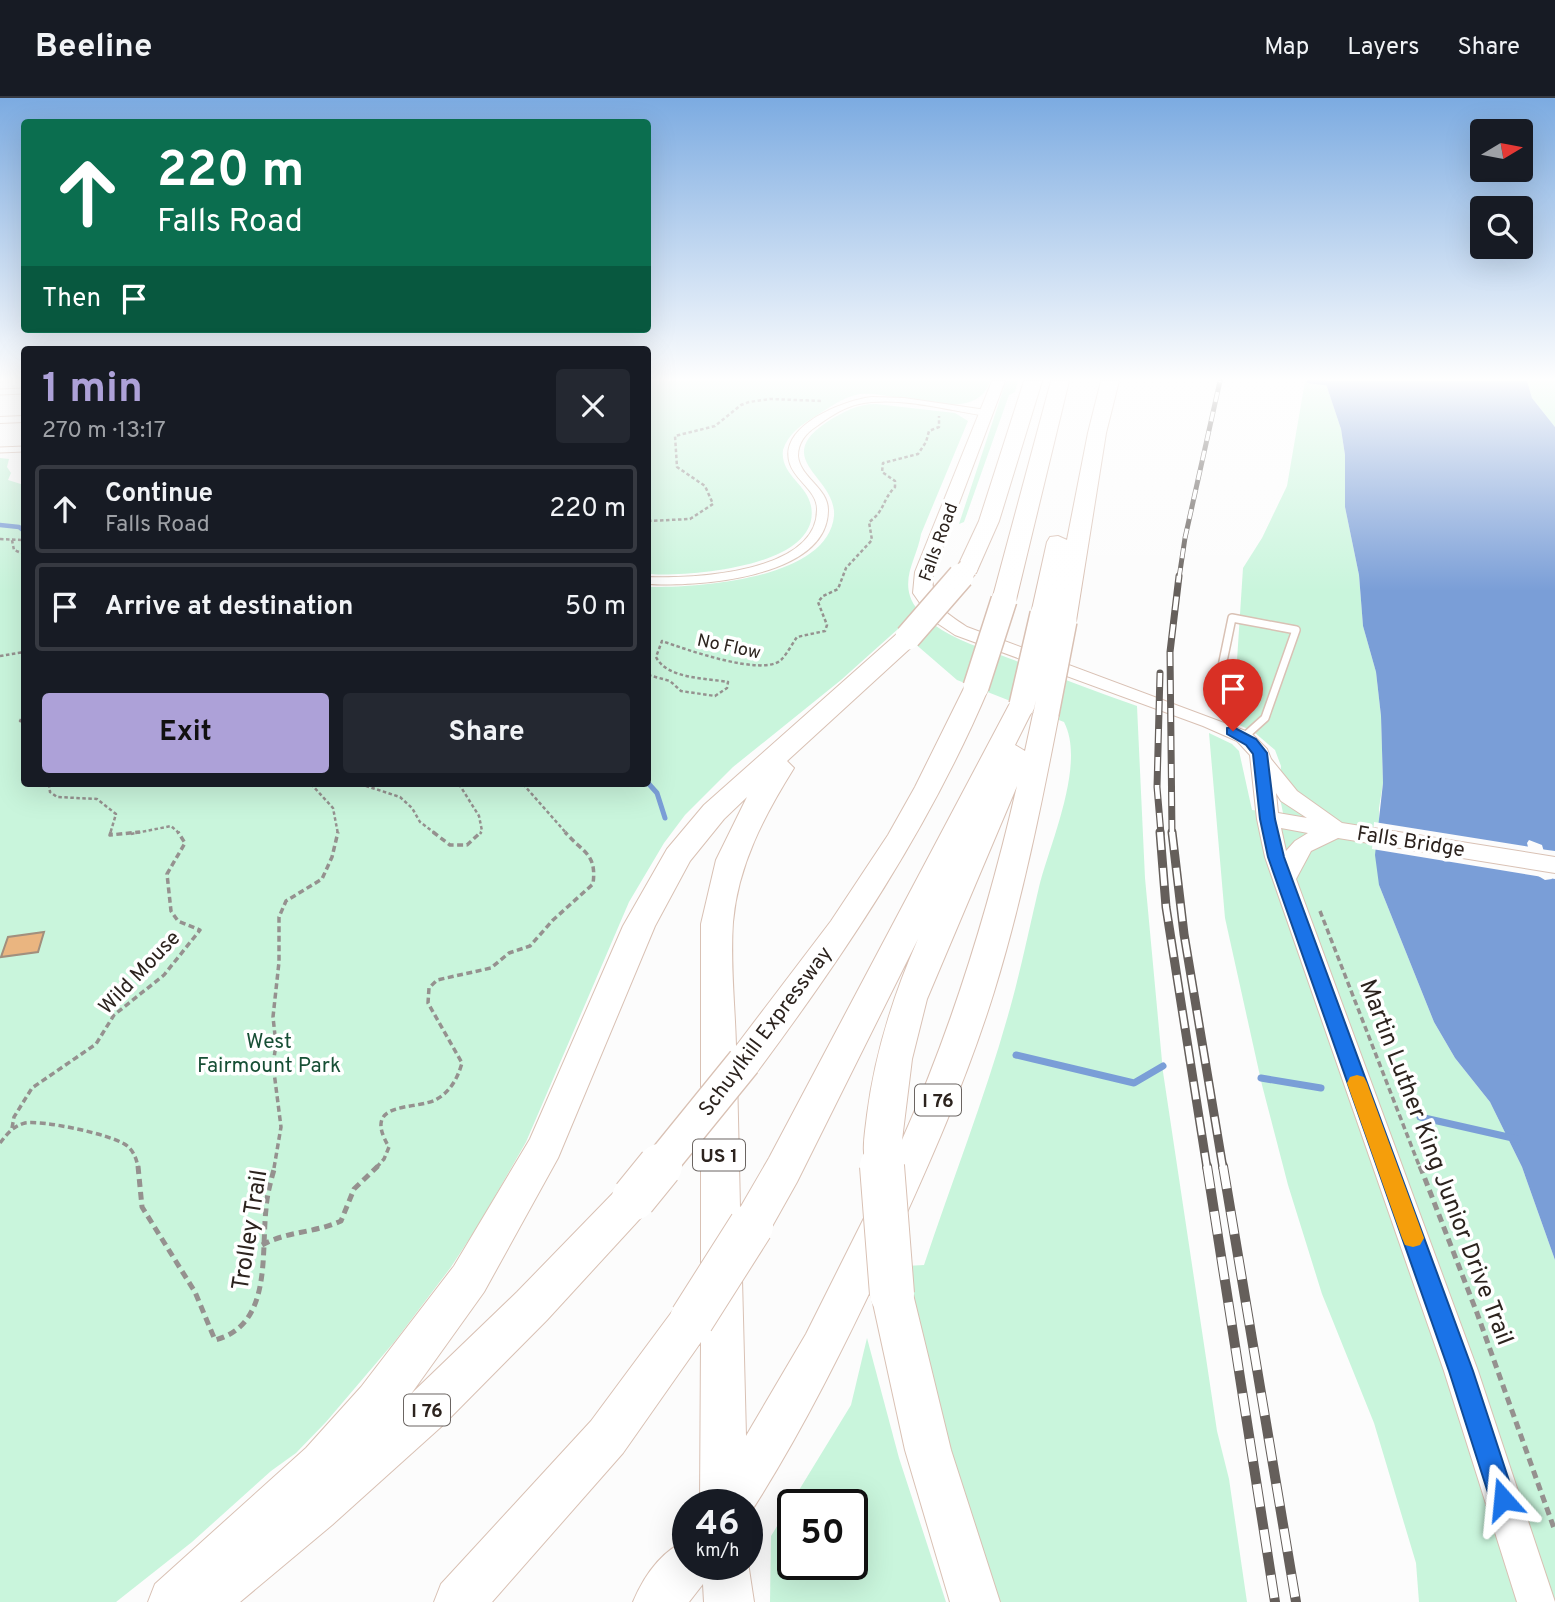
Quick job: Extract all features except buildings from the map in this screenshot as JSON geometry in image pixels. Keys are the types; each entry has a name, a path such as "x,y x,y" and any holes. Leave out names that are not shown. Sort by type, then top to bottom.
{"highway":[{"name":"US 1","path":"726,1489 717,924 721,891 738,836 751,811 804,733 908,637 968,568 989,521 1011,451"},
{"name":"Schuylkill Expressway","path":"200,1602 318,1508 423,1414 526,1314 634,1198 804,984 891,852 944,759 976,687 1004,600 1042,451"},
{"path":"1053,617 1082,451"},
{"name":"I 76","path":"738,1489 759,1460 806,1380 916,1153 946,1080 996,929 1024,818 1034,710 1093,451"},
{"path":"968,568 1028,506"},
{"path":"975,1602 945,1517 923,1438 892,1294 882,1161 884,1119 890,1078 909,999 998,799 1013,751 1034,710"},
{"path":"459,1602 607,1437 692,1319 783,1170 1034,710"},
{"path":"173,1602 322,1464 377,1403 428,1337 469,1279 545,1147 639,926 671,867 714,812 804,733"},
{"path":"658,1602 675,1580"},
{"path":"727,1580 729,1602"}],"main road":[{"name":"Falls Road","path":"971,451 924,572 921,586 928,604 948,623 973,636 1105,682 1244,737"},
{"path":"1244,737 1257,748 1262,761 1268,819 1283,878 1461,1371 1536,1602"},
{"path":"1262,761 1289,796 1346,831"},
{"name":"Falls Bridge","path":"1268,819 1555,865"},
{"path":"1283,878 1299,848 1311,840 1346,831"}],"street":[{"path":"651,581 702,581 746,573 784,559 810,540 823,519 823,506 795,466 793,451"}],"lane":[{"path":"1220,676 1232,618 1296,630 1265,718 1244,737"}],"path":[{"path":"651,521 690,519 713,504 712,494 701,480 677,467 678,451"},
{"name":"No Flow","path":"651,676 670,681 681,691 715,696 727,688 728,682 680,674 660,665 656,657 662,641 706,656 766,666 780,661 797,637 825,631 827,625 818,605 820,599 838,589 846,568 872,540 869,522 882,513 887,495 895,487 895,481 882,472 883,463 914,456 920,451"},
{"path":"0,539 21,540"},
{"path":"12,540 14,550 21,553"},
{"path":"0,656 21,652"},
{"name":"Wild Mouse","path":"12,1128 14,1117 32,1088 96,1044 114,1015 164,975 200,930 178,921 171,911 167,874 171,863 184,847 184,838 171,826 140,834 110,835 116,814 104,802 57,797 50,792 49,787"},
{"name":"Trolley Trail","path":"12,1128 26,1123 68,1127 108,1136 125,1144 133,1152 138,1164 142,1207 195,1292 215,1340 235,1335 254,1313 261,1280 267,1199 274,1177 281,1125 272,1062 276,1049 273,1017 279,955 278,915 291,896 320,881 336,847 339,832 337,813 333,805 314,787"},
{"path":"369,787 400,797 412,808 420,822 445,842 458,846 474,841 482,831 479,816 461,787"},
{"path":"262,1245 278,1235 331,1226 341,1221 350,1195 358,1182 387,1156 389,1147 383,1138 381,1126 384,1116 401,1105 432,1102 455,1082 462,1063 428,1003 429,988 437,980 448,976 491,968 509,953 537,942 553,920 593,884 595,867 585,850 569,838 526,787"},
{"name":"Martin Luther King Junior Drive Trail","path":"1314,902 1324,918 1477,1313 1555,1531"},
{"path":"0,1143 12,1128"}],"green space":[{"path":"651,451 783,451 789,473 805,491 811,506 809,527 796,543 774,556 748,564 719,570 651,574"},
{"name":"West Fairmount Park","path":"804,451 955,451 921,534 910,572 908,588 914,604 933,624 961,640 1137,706 1145,878 1163,1072 1217,1431 1229,1479 1247,1602 990,1602 961,1526 906,1266 924,1265 1003,1034 1039,887 1064,804 1069,781 1070,739 1064,722 957,680 898,629 841,680 733,767 685,815 664,843 629,902 526,1142 479,1224 451,1267 395,1341 326,1422 296,1453 271,1471 192,1542 116,1602 0,1602 0,458 9,459 7,467 11,473 8,480 21,484 21,787 651,787 651,587 726,582 756,576 785,567 809,554 826,537 834,516 832,502 826,490 805,458"},
{"path":"983,451 989,451 964,522 959,524"},
{"path":"1293,451 1344,451 1345,507 1359,575 1363,626 1376,672 1381,716 1383,783 1379,808 1379,885 1434,1022 1455,1058 1490,1102 1522,1167 1555,1260 1555,1602 1419,1602 1416,1563 1374,1423 1322,1294 1288,1185 1262,1085 1225,918 1209,733 1232,744 1239,751 1252,810 1283,813 1279,793 1281,766 1275,750 1254,732 1233,722 1243,568 1262,538 1287,486"},
{"path":"867,1338 899,1458 946,1602 770,1602 771,1536 777,1526 777,1580 868,1580 868,1489 800,1489 851,1405"}],"water":[{"path":"1344,451 1555,451 1555,1260 1522,1167 1490,1102 1455,1058 1434,1022 1379,885 1375,855 1383,783 1381,716 1376,672 1363,626 1359,575 1345,507","holes":["1529,840 1542,845 1552,879 1545,880 1535,874 1527,843"]}],"pier":[{"path":"1374,822 1531,847 1538,872 1545,877 1549,876 1540,849 1555,851 1555,879 1372,849"}],"waterway":[{"path":"0,525 21,529"},
{"path":"651,786 657,793 665,818"},
{"path":"1016,1055 1134,1083 1163,1066"},
{"path":"1261,1078 1321,1088"},
{"path":"1420,1117 1517,1139"}],"railway":[{"path":"1179,578 1204,451"},
{"path":"1172,834 1170,652 1179,576"},
{"path":"1160,673 1157,787 1161,834"},
{"path":"1160,832 1166,907 1207,1168"},
{"path":"1172,832 1184,934 1223,1168"},
{"path":"1207,1166 1275,1602"},
{"path":"1223,1166 1296,1602"}],"slow traffic":[{"path":"1357,1083 1413,1238"}],"route":[{"path":"1233,731 1251,742 1260,753 1264,794 1276,857 1461,1371 1503,1499"}]}
